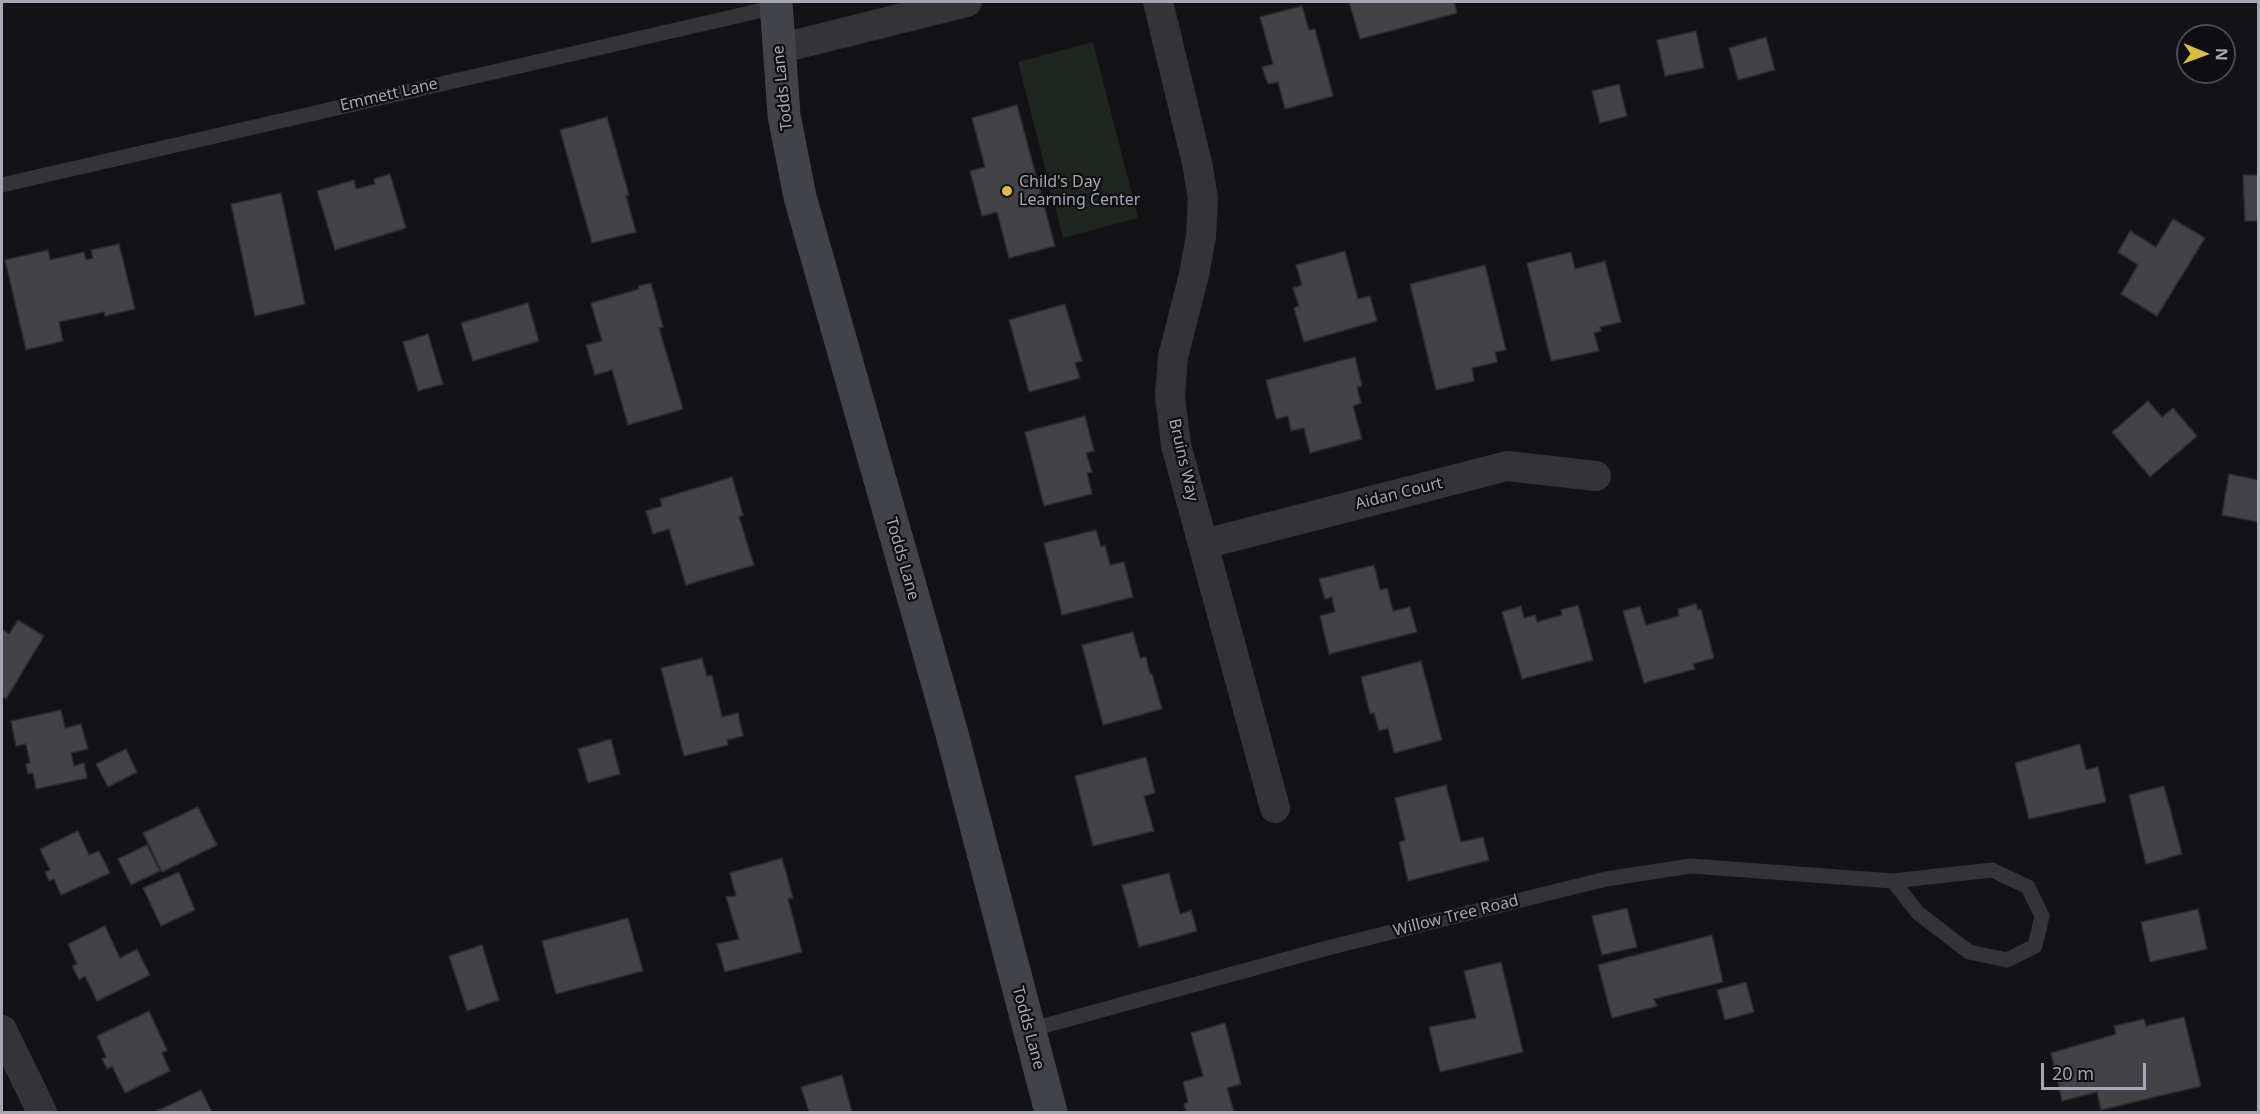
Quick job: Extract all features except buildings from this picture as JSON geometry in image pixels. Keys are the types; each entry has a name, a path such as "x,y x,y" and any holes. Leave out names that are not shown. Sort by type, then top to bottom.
{"main road":[{"name":"Todds Lane","path":"776,4 784,115 800,196 952,734 1051,1113"}],"street":[{"path":"778,49 967,2"},
{"name":"Bruins Way","path":"1158,2 1197,163 1203,198 1201,236 1173,357 1170,397 1176,445 1275,808"},
{"name":"Aidan Court","path":"1204,544 1507,466 1596,476"},
{"path":"2,1030 42,1113"}],"lane":[{"name":"Emmett Lane","path":"2,185 776,4"},
{"name":"Willow Tree Road","path":"1029,1030 1331,947 1606,879 1691,866 1893,881 1992,870 2028,887 2042,916 2035,946 2007,960 1969,952 1918,913 1893,881"}],"shaded area":[{"path":"1093,42 1138,218 1063,238 1018,62"}],"place":[{"name":"Child's Day Learning Center","path":"1007,191"}]}
